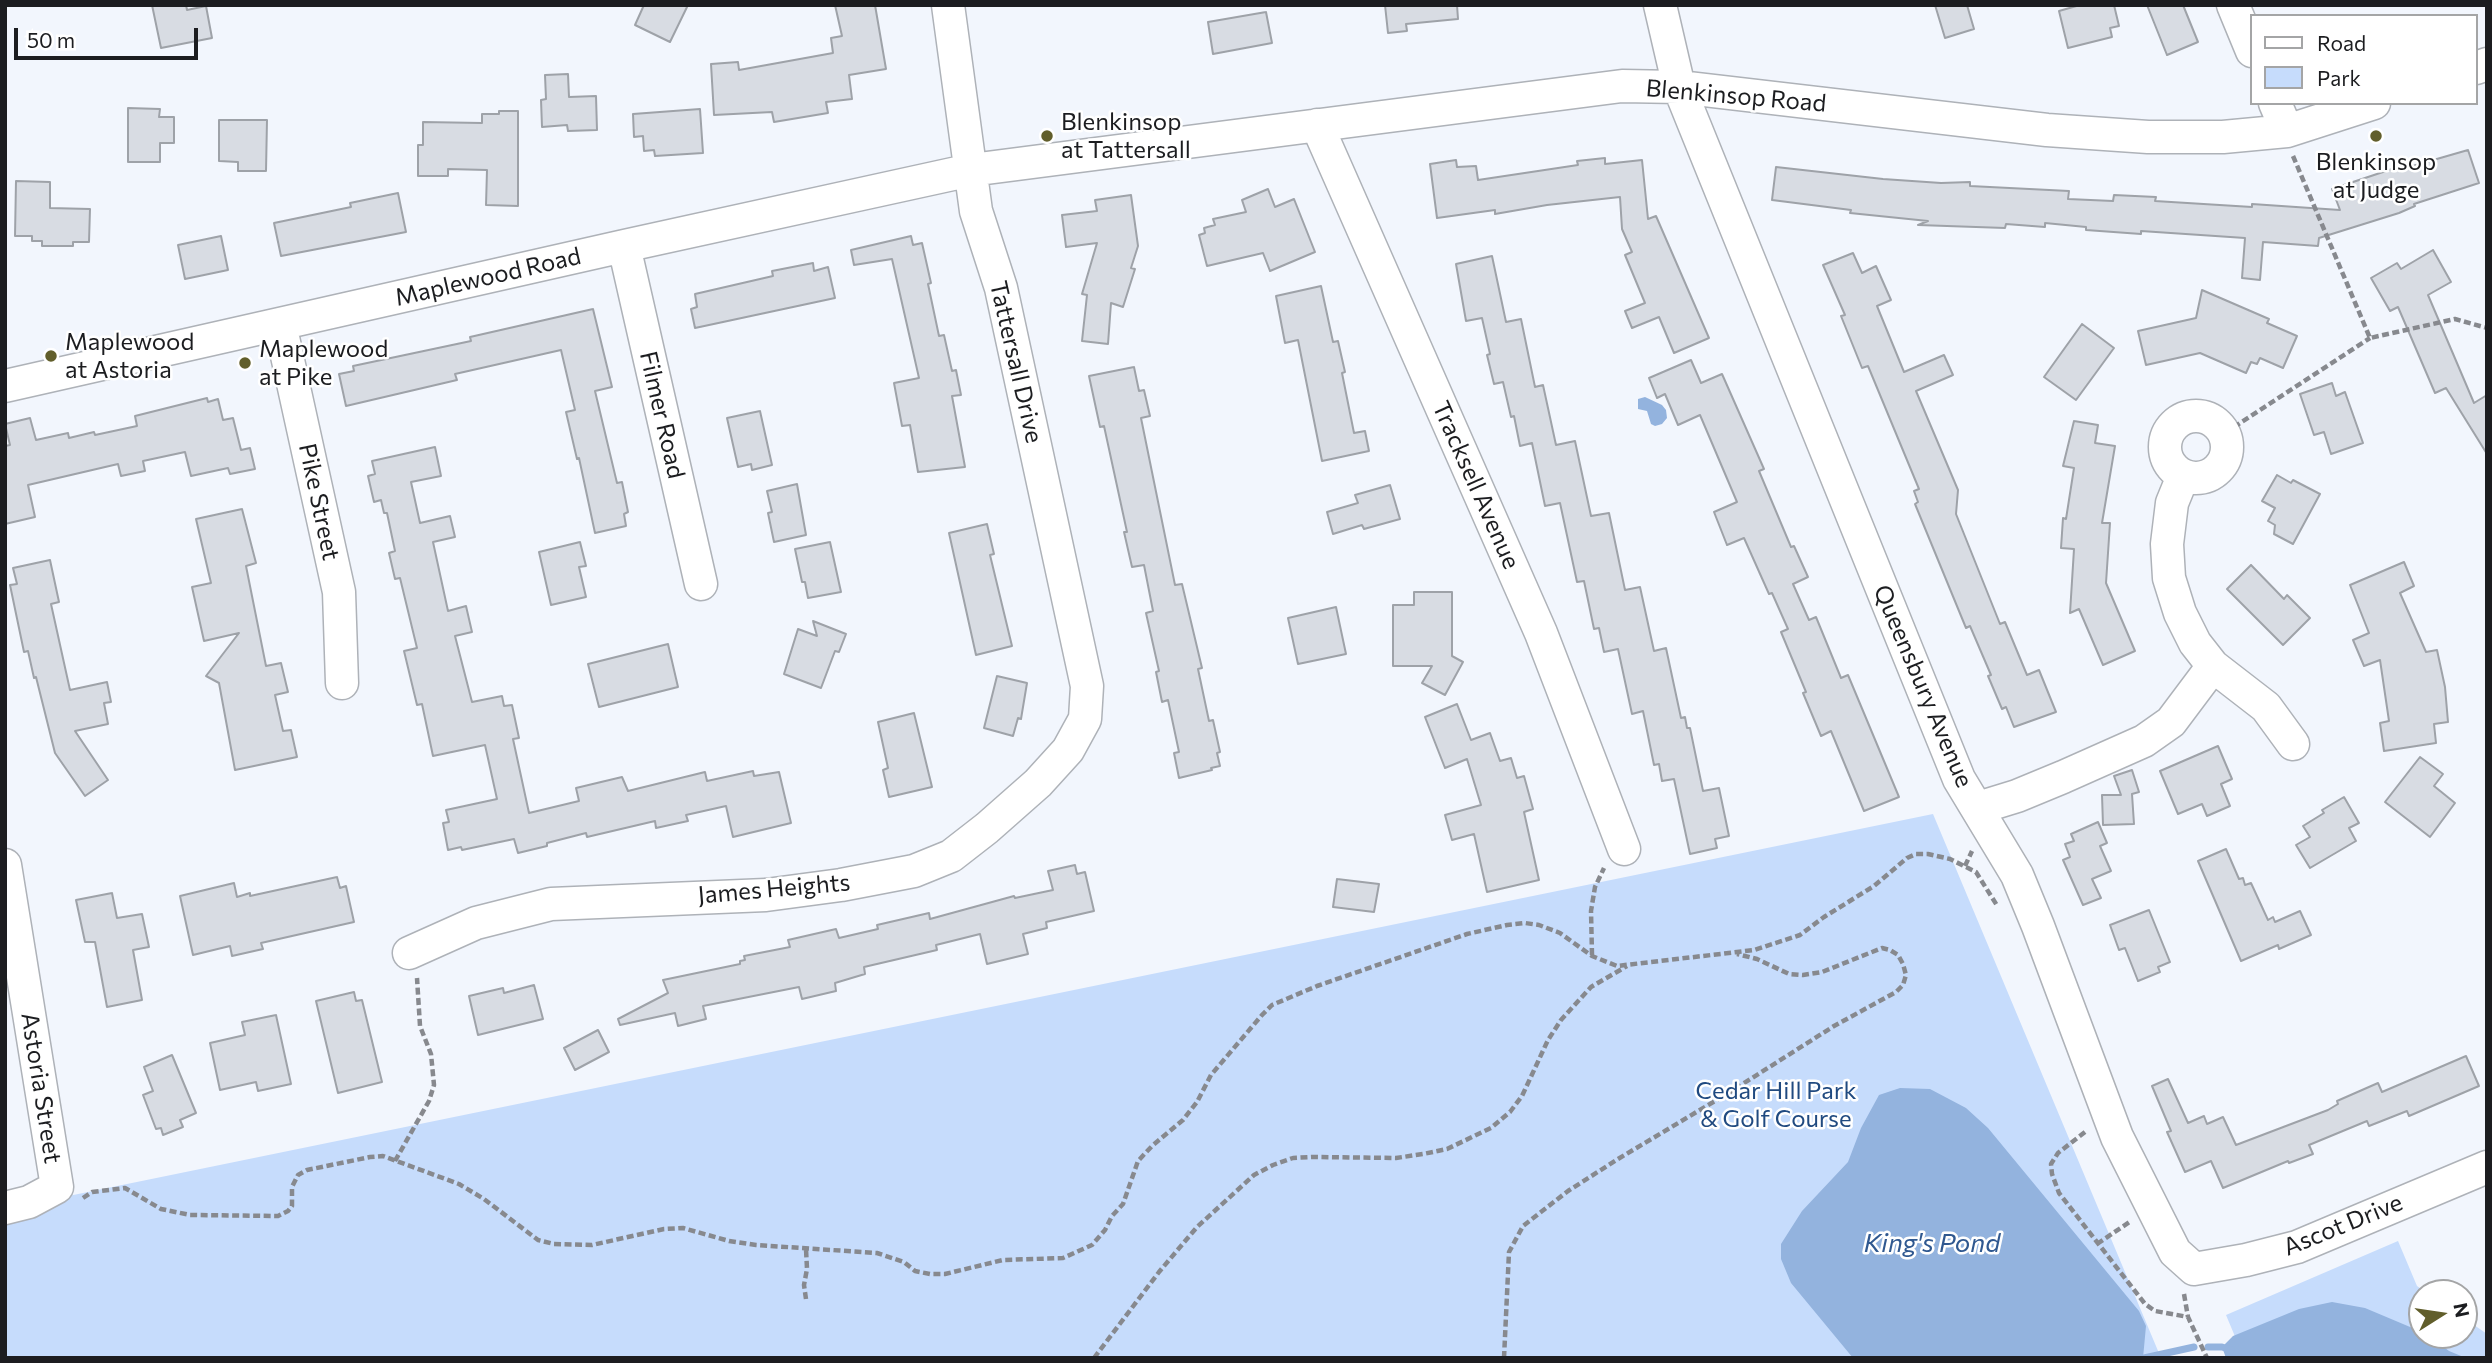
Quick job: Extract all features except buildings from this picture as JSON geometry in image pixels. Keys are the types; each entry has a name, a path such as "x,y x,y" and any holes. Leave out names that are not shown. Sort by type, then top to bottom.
{"street":[{"name":"Tattersall Drive","path":"948,5 976,211 1001,288 1087,686 1085,719"},
{"name":"Queensbury Avenue","path":"1660,5 1679,87 1959,779 2017,875 2117,1137 2175,1252 2194,1269"},
{"path":"2233,5 2250,46"},
{"name":"Blenkinsop Road","path":"971,170 1622,86 1679,87 2047,130 2148,137 2223,136 2281,117 2361,105"},
{"name":"Tracksell Avenue","path":"1317,125 1541,632 1624,849"},
{"name":"Maplewood Road","path":"5,386 971,170"},
{"name":"Filmer Road","path":"624,246 701,584"},
{"name":"Pike Street","path":"280,324 338,592 342,683"},
{"path":"2201,415 2215,421 2225,433 2228,448 2223,463 2213,474 2198,479 2183,476 2171,467 2165,453 2165,438 2173,425 2186,416 2201,415"},
{"path":"2183,476 2172,503 2167,544 2169,578 2180,614 2195,643 2213,667 2266,707 2293,744"},
{"path":"1978,808 2052,782 2144,741 2171,722 2213,667"},
{"name":"James Heights","path":"409,953 476,923 551,904 766,895 841,885 915,870 951,856 1028,792 1068,750 1085,719"},
{"name":"Astoria Street","path":"5,865 65,1196"},
{"name":"Ascot Drive","path":"2194,1269 2297,1247 2487,1167"},
{"path":"5,1209 65,1196"}],"path":[{"path":"2281,117 2295,162 2370,338"},
{"path":"2225,433 2370,338 2455,319 2487,328"},
{"path":"1592,956 1590,928 1595,887 1611,856 1624,849"},
{"path":"65,1196 125,1188 161,1209 190,1216 278,1216 292,1206 292,1187 298,1175 307,1170 383,1156 459,1184 484,1199 538,1240 554,1244 592,1245 664,1228 683,1228 729,1241 806,1250 877,1253 904,1262 915,1271 930,1273 944,1274 1003,1260 1063,1258 1092,1245 1105,1230 1122,1204 1138,1160 1183,1120 1197,1102 1211,1075 1272,1005 1366,967 1467,934 1507,925 1539,925 1560,933 1592,956 1617,966 1754,950 1800,935 1874,886 1907,858 1928,854 1950,859 1976,872 2002,917"},
{"path":"1504,1358 1509,1252 1523,1226 1568,1191 1618,1159 1834,1026 1896,992 1903,985 1906,975 1898,955 1882,948 1822,972 1803,975 1789,974 1757,959 1730,952"},
{"path":"394,1161 429,1101 435,1085 431,1055 420,1027 417,977 409,953"},
{"path":"1094,1358 1197,1227 1254,1175 1293,1158 1396,1158 1423,1154 1447,1149 1491,1129 1510,1112 1522,1096 1548,1040 1561,1020 1591,986 1631,964"},
{"path":"2081,1120 2093,1143"},
{"path":"2085,1132 2058,1153 2051,1164 2059,1193 2145,1304 2155,1311 2188,1317 2207,1358"},
{"path":"2097,1244 2152,1209"},
{"path":"806,1250 806,1299"}],"green space":[{"name":"Cedar Hill Park & Golf Course","path":"1933,814 2161,1358 5,1358 5,1209"},
{"path":"2398,1241 2414,1279 2408,1279 2408,1349 2478,1349 2478,1328 2487,1334 2487,1358 2244,1358 2226,1315"}],"shaded area":[{"path":"1645,397 1662,405 1666,410 1667,418 1662,424 1651,424 1647,411 1638,409 1638,399"},
{"name":"King's Pond","path":"1900,1088 1930,1089 1966,1108 1988,1128 2139,1311 2146,1326 2143,1358 1853,1358 1791,1283 1781,1259 1781,1244 1802,1211 1848,1162 1861,1128 1879,1095"},
{"path":"2332,1302 2365,1308 2408,1326 2408,1349 2446,1349 2466,1358 2226,1358 2222,1347 2233,1336 2299,1309"}],"waterway":[{"path":"2144,1358 2194,1347"},
{"path":"2208,1347 2231,1350"}],"place":[{"name":"Blenkinsop at Tattersall","path":"1047,136"},
{"name":"Blenkinsop at Judge","path":"2376,136"},
{"name":"Maplewood at Astoria","path":"51,356"},
{"name":"Maplewood at Pike","path":"245,363"}]}
